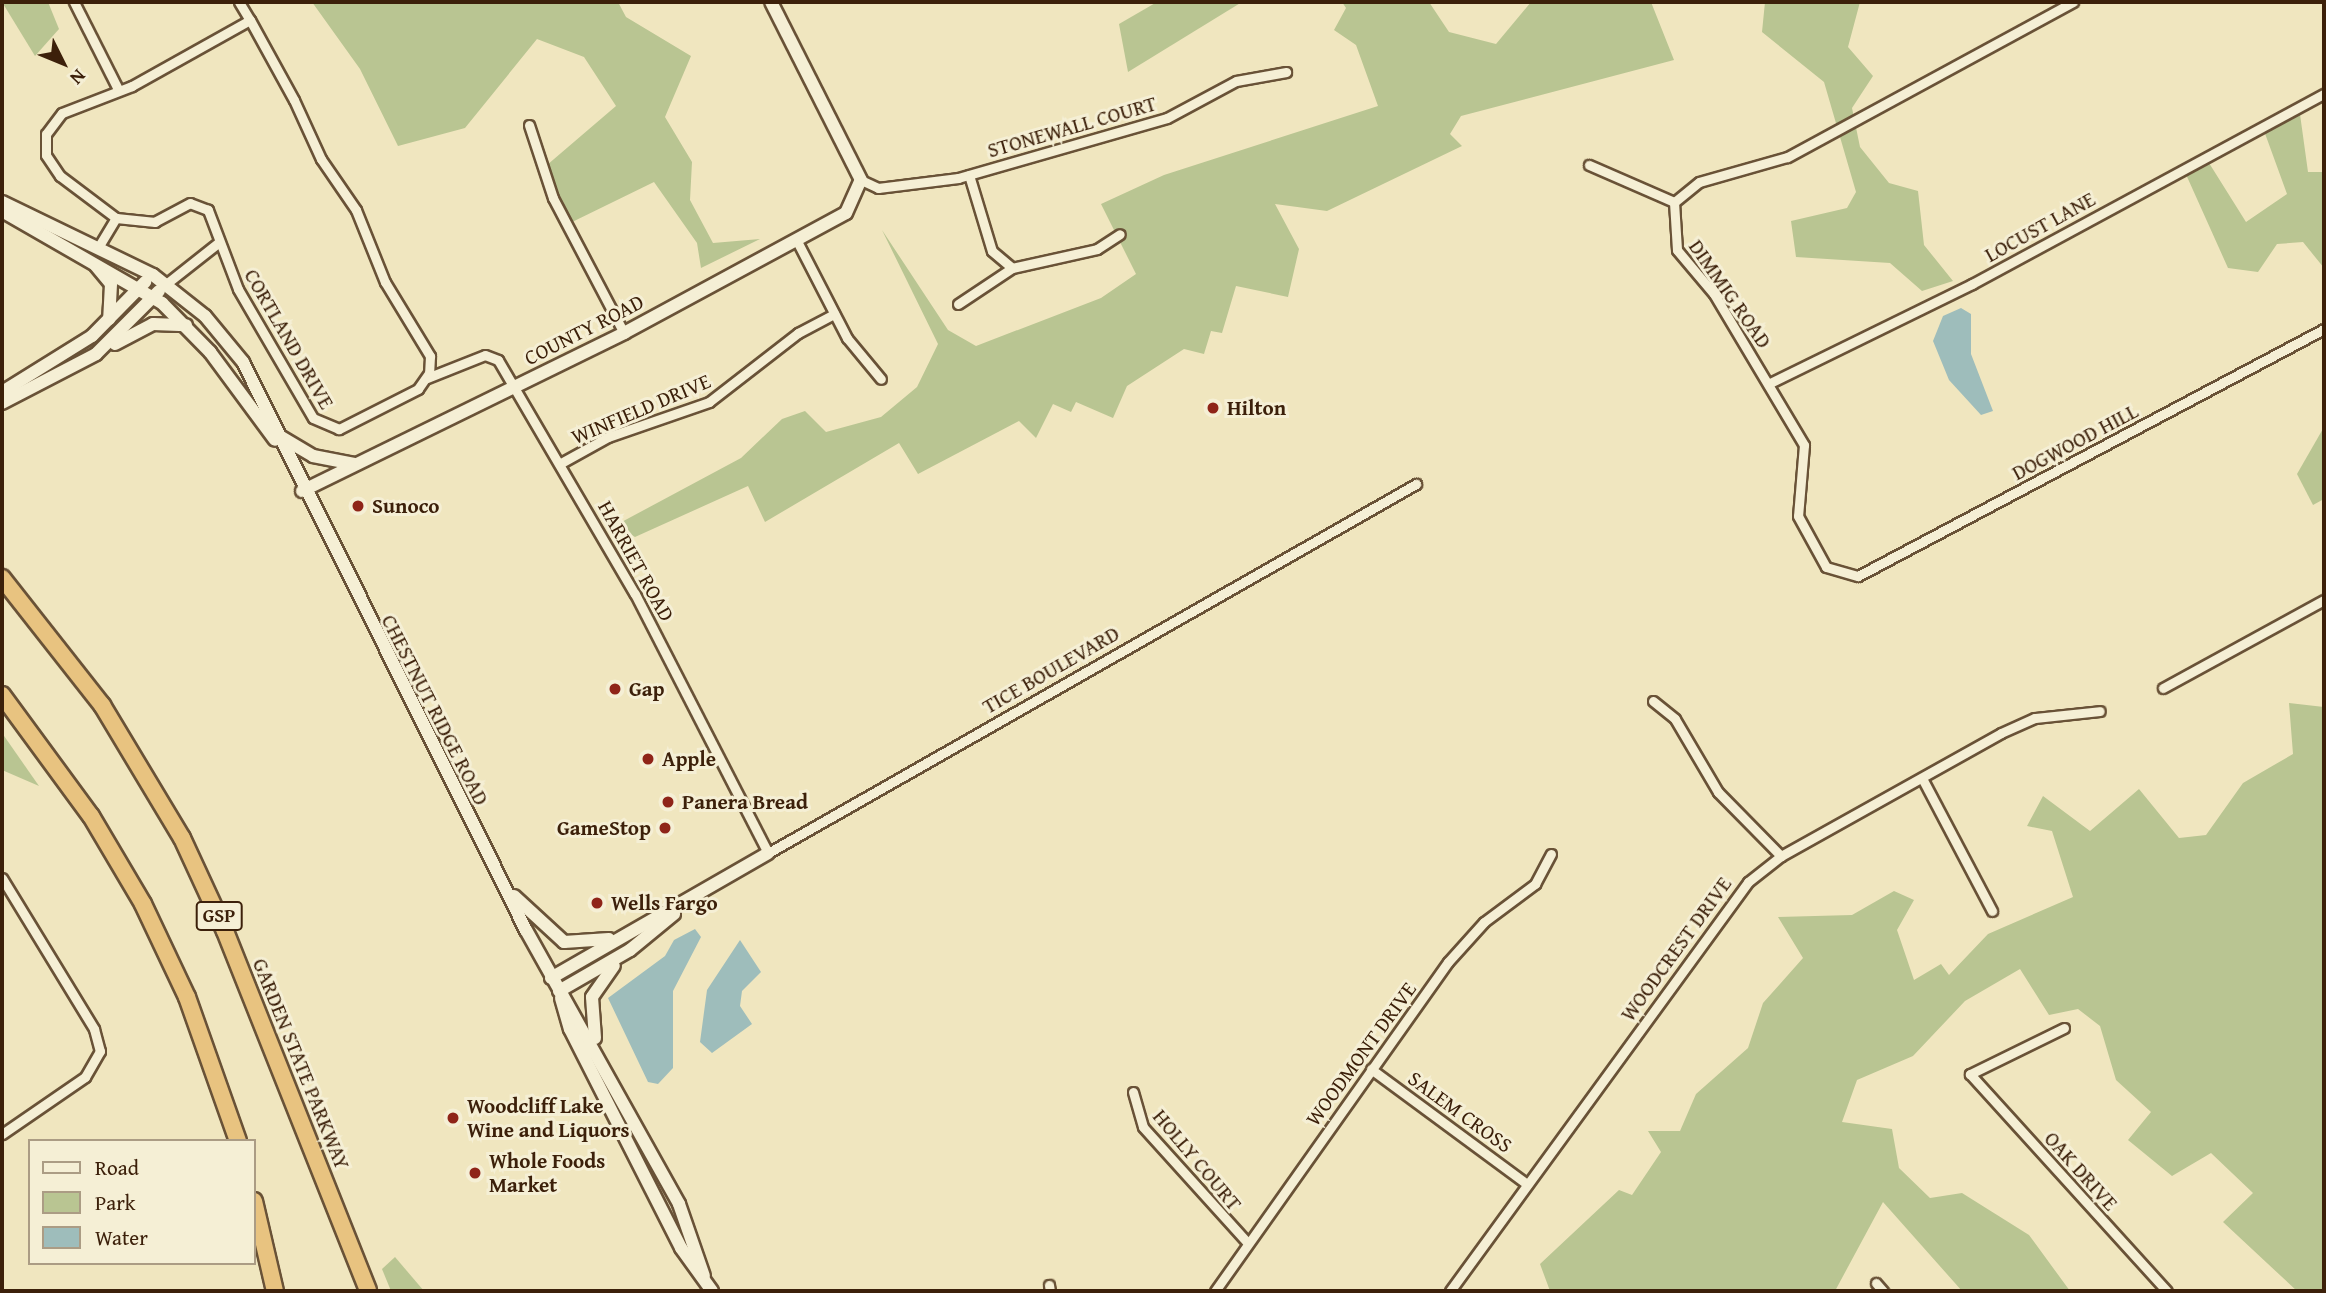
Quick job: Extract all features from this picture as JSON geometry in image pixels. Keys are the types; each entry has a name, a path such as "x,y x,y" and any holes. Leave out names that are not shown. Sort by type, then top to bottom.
{"highway":[{"name":"GARDEN STATE PARKWAY","path":"2,578 102,705 182,838 230,943 368,1291"},
{"path":"2,695 77,794 143,904 187,997 237,1139"},
{"path":"256,1210 275,1291"}],"main road":[{"path":"771,2 861,180"},
{"name":"COUNTY ROAD","path":"302,491 624,333 798,243 841,218 861,180"},
{"name":"CHESTNUT RIDGE ROAD","path":"2,202 99,246 153,275 166,284 233,349 266,403 277,440 302,491 551,978 596,1045 688,1222 704,1276"},
{"name":"CHESTNUT RIDGE ROAD","path":"2,212 141,286 154,296 186,325 277,440"},
{"path":"80,253 110,281 109,320"},
{"path":"2,392 109,320 153,275"},
{"path":"96,354 166,284"},
{"path":"2,403 153,324 186,325"},
{"path":"277,440 313,456 354,464"},
{"name":"TICE BOULEVARD","path":"551,978 768,853"},
{"path":"505,887 564,942 583,945 626,935"},
{"name":"TICE BOULEVARD","path":"559,991 630,950 705,888"},
{"path":"596,1045 594,992 630,950"},
{"name":"CHESTNUT RIDGE ROAD","path":"559,991 570,1029 681,1248 704,1276 712,1291"}],"street":[{"path":"74,2 118,89"},
{"path":"239,2 356,210 385,282 427,345 427,378"},
{"path":"1589,165 1674,202 1699,182 1787,157 2073,2"},
{"path":"99,246 116,218 55,171 45,141 62,113 118,89 250,20"},
{"name":"STONEWALL COURT","path":"861,180 905,187 969,174 1167,118 1236,81 1286,72"},
{"name":"LOCUST LANE","path":"1770,383 1972,284 2324,94"},
{"path":"529,125 553,198 624,333"},
{"path":"969,174 992,251 1012,268"},
{"name":"DIMMIG ROAD","path":"1674,202 1677,250 1714,294 1770,383 1804,445 1800,524 1826,567 1839,576"},
{"name":"CORTLAND DRIVE","path":"116,218 155,222 196,204 211,214 218,243 243,299 322,427 343,428 427,378"},
{"path":"958,304 1012,268 1097,248 1120,234"},
{"path":"166,284 218,243"},
{"path":"798,243 834,314 881,379"},
{"name":"WINFIELD DRIVE","path":"561,463 608,437 709,402 797,333 834,314"},
{"name":"DOGWOOD HILL","path":"1839,576 1857,576 2324,329"},
{"name":"HARRIET ROAD","path":"427,378 489,355 515,386 561,463 768,853"},
{"name":"TICE BOULEVARD","path":"768,853 1416,484"},
{"path":"2163,688 2324,600"},
{"path":"1653,701 1675,719 1718,792 1781,856"},
{"name":"WOODCREST DRIVE","path":"1450,1291 1734,898 1781,856 2035,718 2100,710"},
{"path":"1923,780 1992,911"},
{"name":"WOODMONT DRIVE","path":"1215,1291 1247,1242 1465,941 1535,884 1551,854"},
{"path":"2,878 94,1029 100,1051 85,1077 3,1131"},
{"name":"OAK DRIVE","path":"2064,1028 1970,1074 2167,1291"},
{"name":"SALEM CROSS","path":"1371,1069 1527,1184"},
{"name":"HOLLY COURT","path":"1133,1092 1143,1127 1204,1202 1247,1242"},
{"path":"1876,1283 1883,1291"}],"green space":[{"path":"2,2 48,2 59,29 35,56"},
{"path":"312,2 618,2 626,17 691,56 665,117 692,162 690,200 713,243 760,239 701,268 697,243 654,182 566,225 540,171 616,106 584,57 537,39 465,128 398,146 360,69"},
{"path":"1157,2 1242,2 1128,72 1119,24"},
{"path":"1342,2 1429,2 1449,32 1496,44 1531,2 1651,2 1674,60 1461,116 1450,134 1462,146 1327,211 1275,204 1299,249 1288,297 1236,286 1222,333 1211,331 1204,354 1184,349 1127,386 1113,418 1076,402 1071,412 1053,404 1036,438 1019,421 918,474 899,443 765,522 748,486 635,537 616,525 741,458 782,419 805,411 826,432 881,417 917,387 938,344 882,230 948,330 976,346 1101,298 1136,274 1101,204 1164,175 1378,106 1356,45 1334,30 1346,8"},
{"path":"1765,2 1860,2 1848,47 1873,76 1852,108 1860,147 1889,183 1918,191 1924,245 1953,281 1922,291 1890,263 1796,257 1791,221 1847,208 1856,192 1824,82 1762,32"},
{"path":"2299,107 2308,172 2324,172 2324,268 2303,242 2277,244 2258,272 2228,268 2184,170 2204,155 2246,222 2287,194 2263,128"},
{"path":"2324,427 2324,499 2313,505 2297,474"},
{"path":"2289,703 2324,707 2324,1291 2297,1291 2223,1222 2253,1193 2211,1153 2172,1176 2128,1140 2151,1112 2116,1080 2100,1026 2078,1009 2049,1015 2020,969 1965,1001 1913,1056 1857,1080 1842,1122 1892,1129 1899,1168 1930,1198 1962,1193 2029,1235 2070,1291 1962,1291 1883,1202 1835,1291 1550,1291 1540,1264 1619,1190 1632,1195 1661,1152 1648,1131 1680,1131 1696,1094 1748,1048 1763,1003 1803,958 1778,917 1852,915 1894,891 1914,900 1897,930 1914,980 1941,964 1949,975 1988,934 2073,897 2052,831 2027,826 2043,796 2090,831 2139,789 2179,838 2206,835 2243,783 2293,754"},
{"path":"2,733 39,786 2,770"},
{"path":"395,1257 424,1291 391,1291 382,1269"}],"water":[{"path":"1961,308 1971,314 1971,354 1993,411 1981,415 1949,380 1933,341 1943,316"},
{"path":"695,929 701,937 673,991 673,1068 658,1084 648,1082 608,998 665,956 674,940"},
{"path":"740,940 761,972 742,991 740,1006 752,1024 712,1053 700,1042 707,990"}],"place":[{"name":"Hilton","path":"1213,408"},
{"name":"Sunoco","path":"358,506"},
{"name":"Gap","path":"615,689"},
{"name":"Apple","path":"648,759"},
{"name":"Panera Bread","path":"668,802"},
{"name":"GameStop","path":"665,828"},
{"name":"Wells Fargo","path":"597,903"},
{"name":"Woodcliff Lake Wine and Liquors","path":"453,1118"},
{"name":"Whole Foods Market","path":"475,1173"}]}
